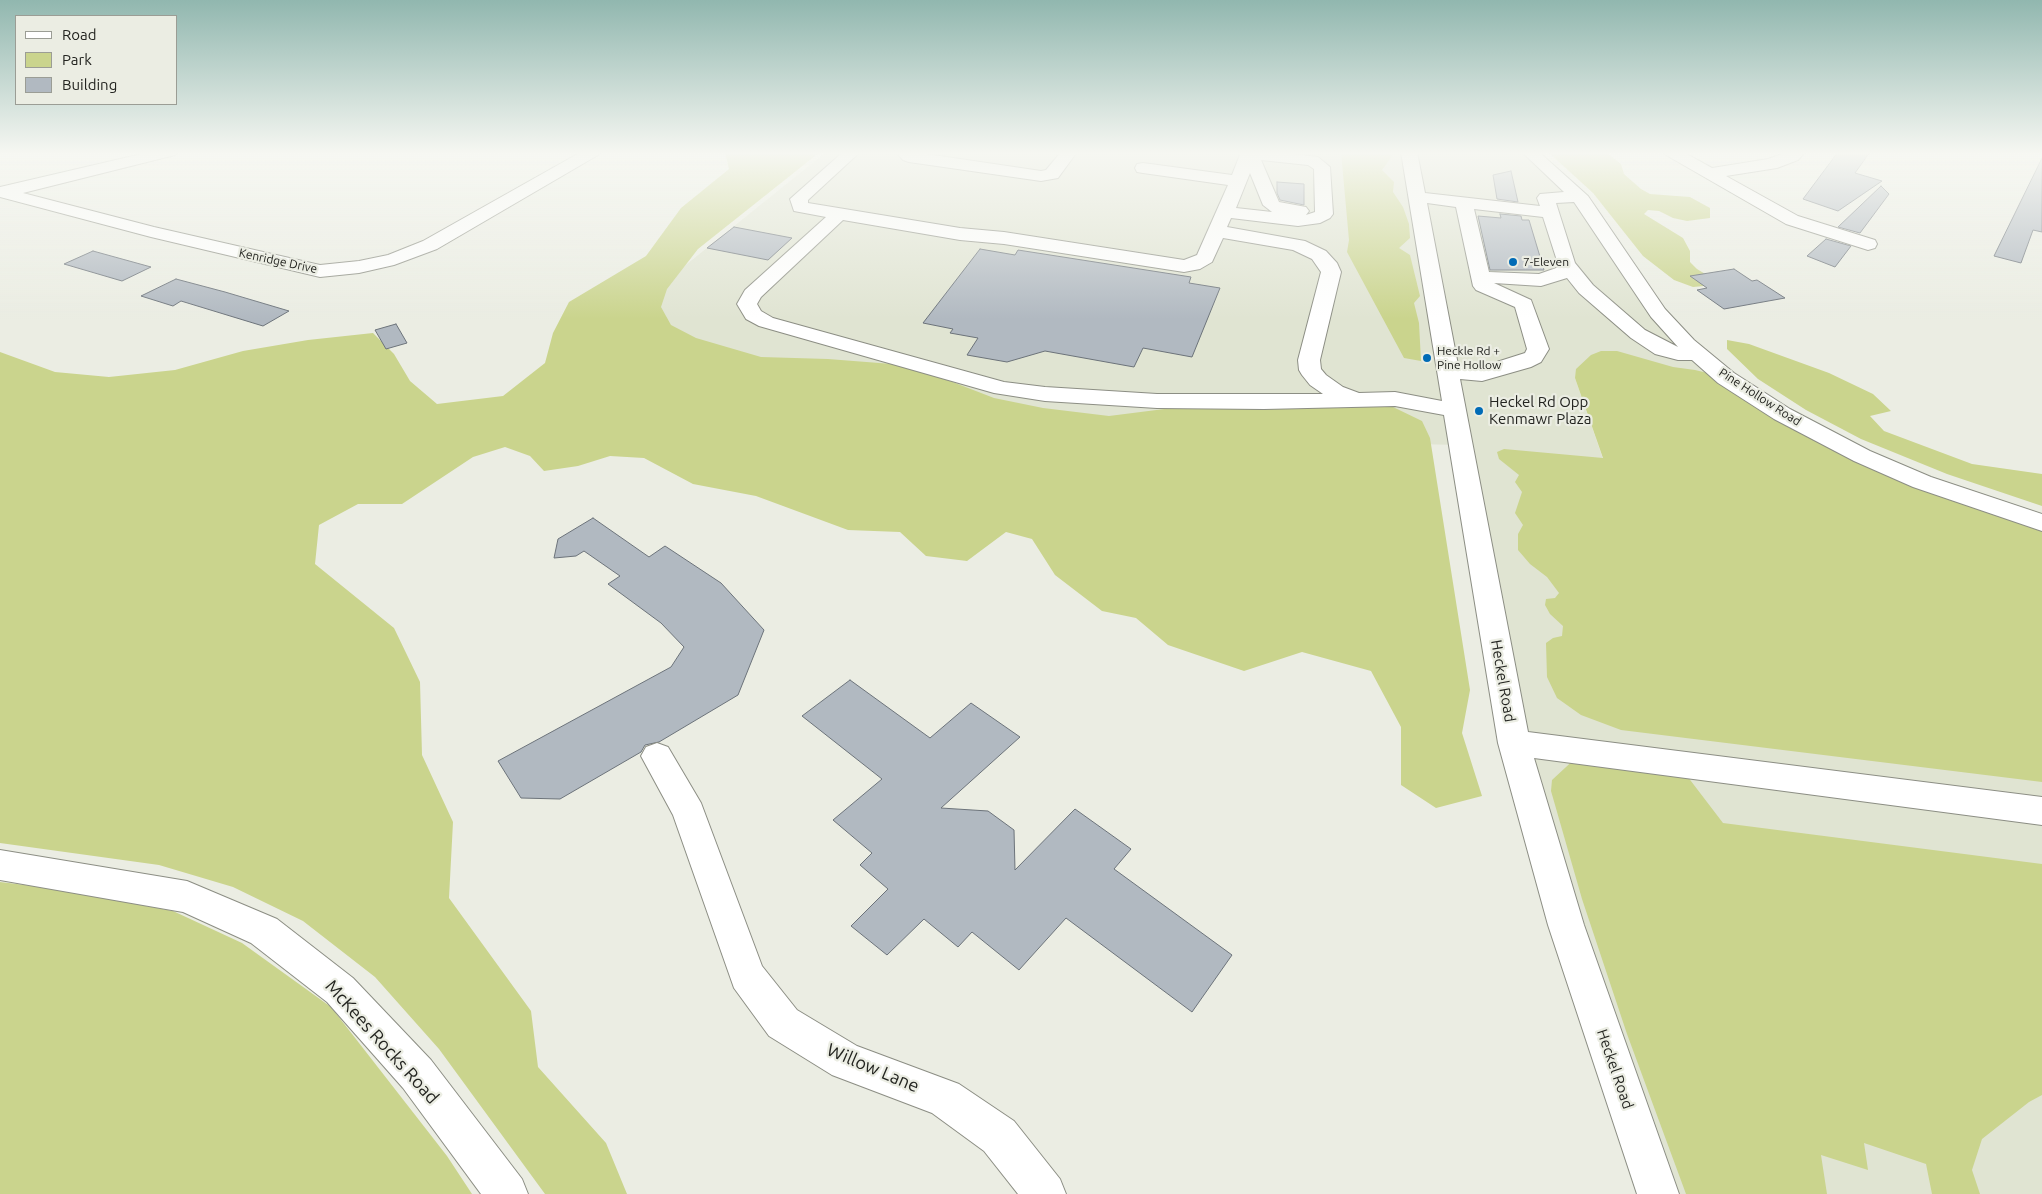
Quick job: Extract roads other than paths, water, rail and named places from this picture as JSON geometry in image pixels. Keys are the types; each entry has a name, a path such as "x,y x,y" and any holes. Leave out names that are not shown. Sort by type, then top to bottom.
{"street":[{"name":"Kenridge Drive","path":"58,208 151,232 320,271 359,267 394,259 430,245 495,208"},
{"path":"804,208 1174,266 1193,265 1205,258 1227,208"},
{"path":"1275,208 1291,211 1309,208"},
{"path":"1221,222 1314,219 1324,214 1324,208"},
{"name":"Heckel Road","path":"1420,208 1514,743 1566,925 1658,1194"},
{"path":"1448,371 1482,374 1523,362 1534,357 1538,349 1524,304 1483,286 1465,208"},
{"path":"1509,208 1550,213"},
{"path":"1549,208 1566,264 1586,289 1638,334 1663,349 1678,354 1697,353"},
{"name":"Pine Hollow Road","path":"1586,208 1606,233 1658,313 1697,353 1726,378 1782,414 1862,456 1922,482 2042,523"},
{"path":"1770,208 1792,220 1868,244"},
{"path":"839,214 752,294 747,304 753,315 766,322 993,386 1045,394 1156,401 1395,399 1455,410"},
{"path":"1221,222 1298,245 1319,255 1327,263 1331,272 1309,360 1310,370 1318,380 1335,392 1357,400"},
{"path":"1481,277 1542,280 1570,270"},
{"path":"1514,743 2042,812"},
{"name":"Willow Lane","path":"656,756 689,813 748,976 783,1024 846,1060 944,1098 999,1136 1045,1194"},
{"name":"McKees Rocks Road","path":"0,865 187,897 264,932 340,990 417,1074 507,1194"}],"place":[{"name":"7-Eleven","path":"1513,262"},
{"name":"Heckle Rd + Pine Hollow","path":"1427,358"},
{"name":"Heckel Rd Opp Kenmawr Plaza","path":"1479,411"}]}
